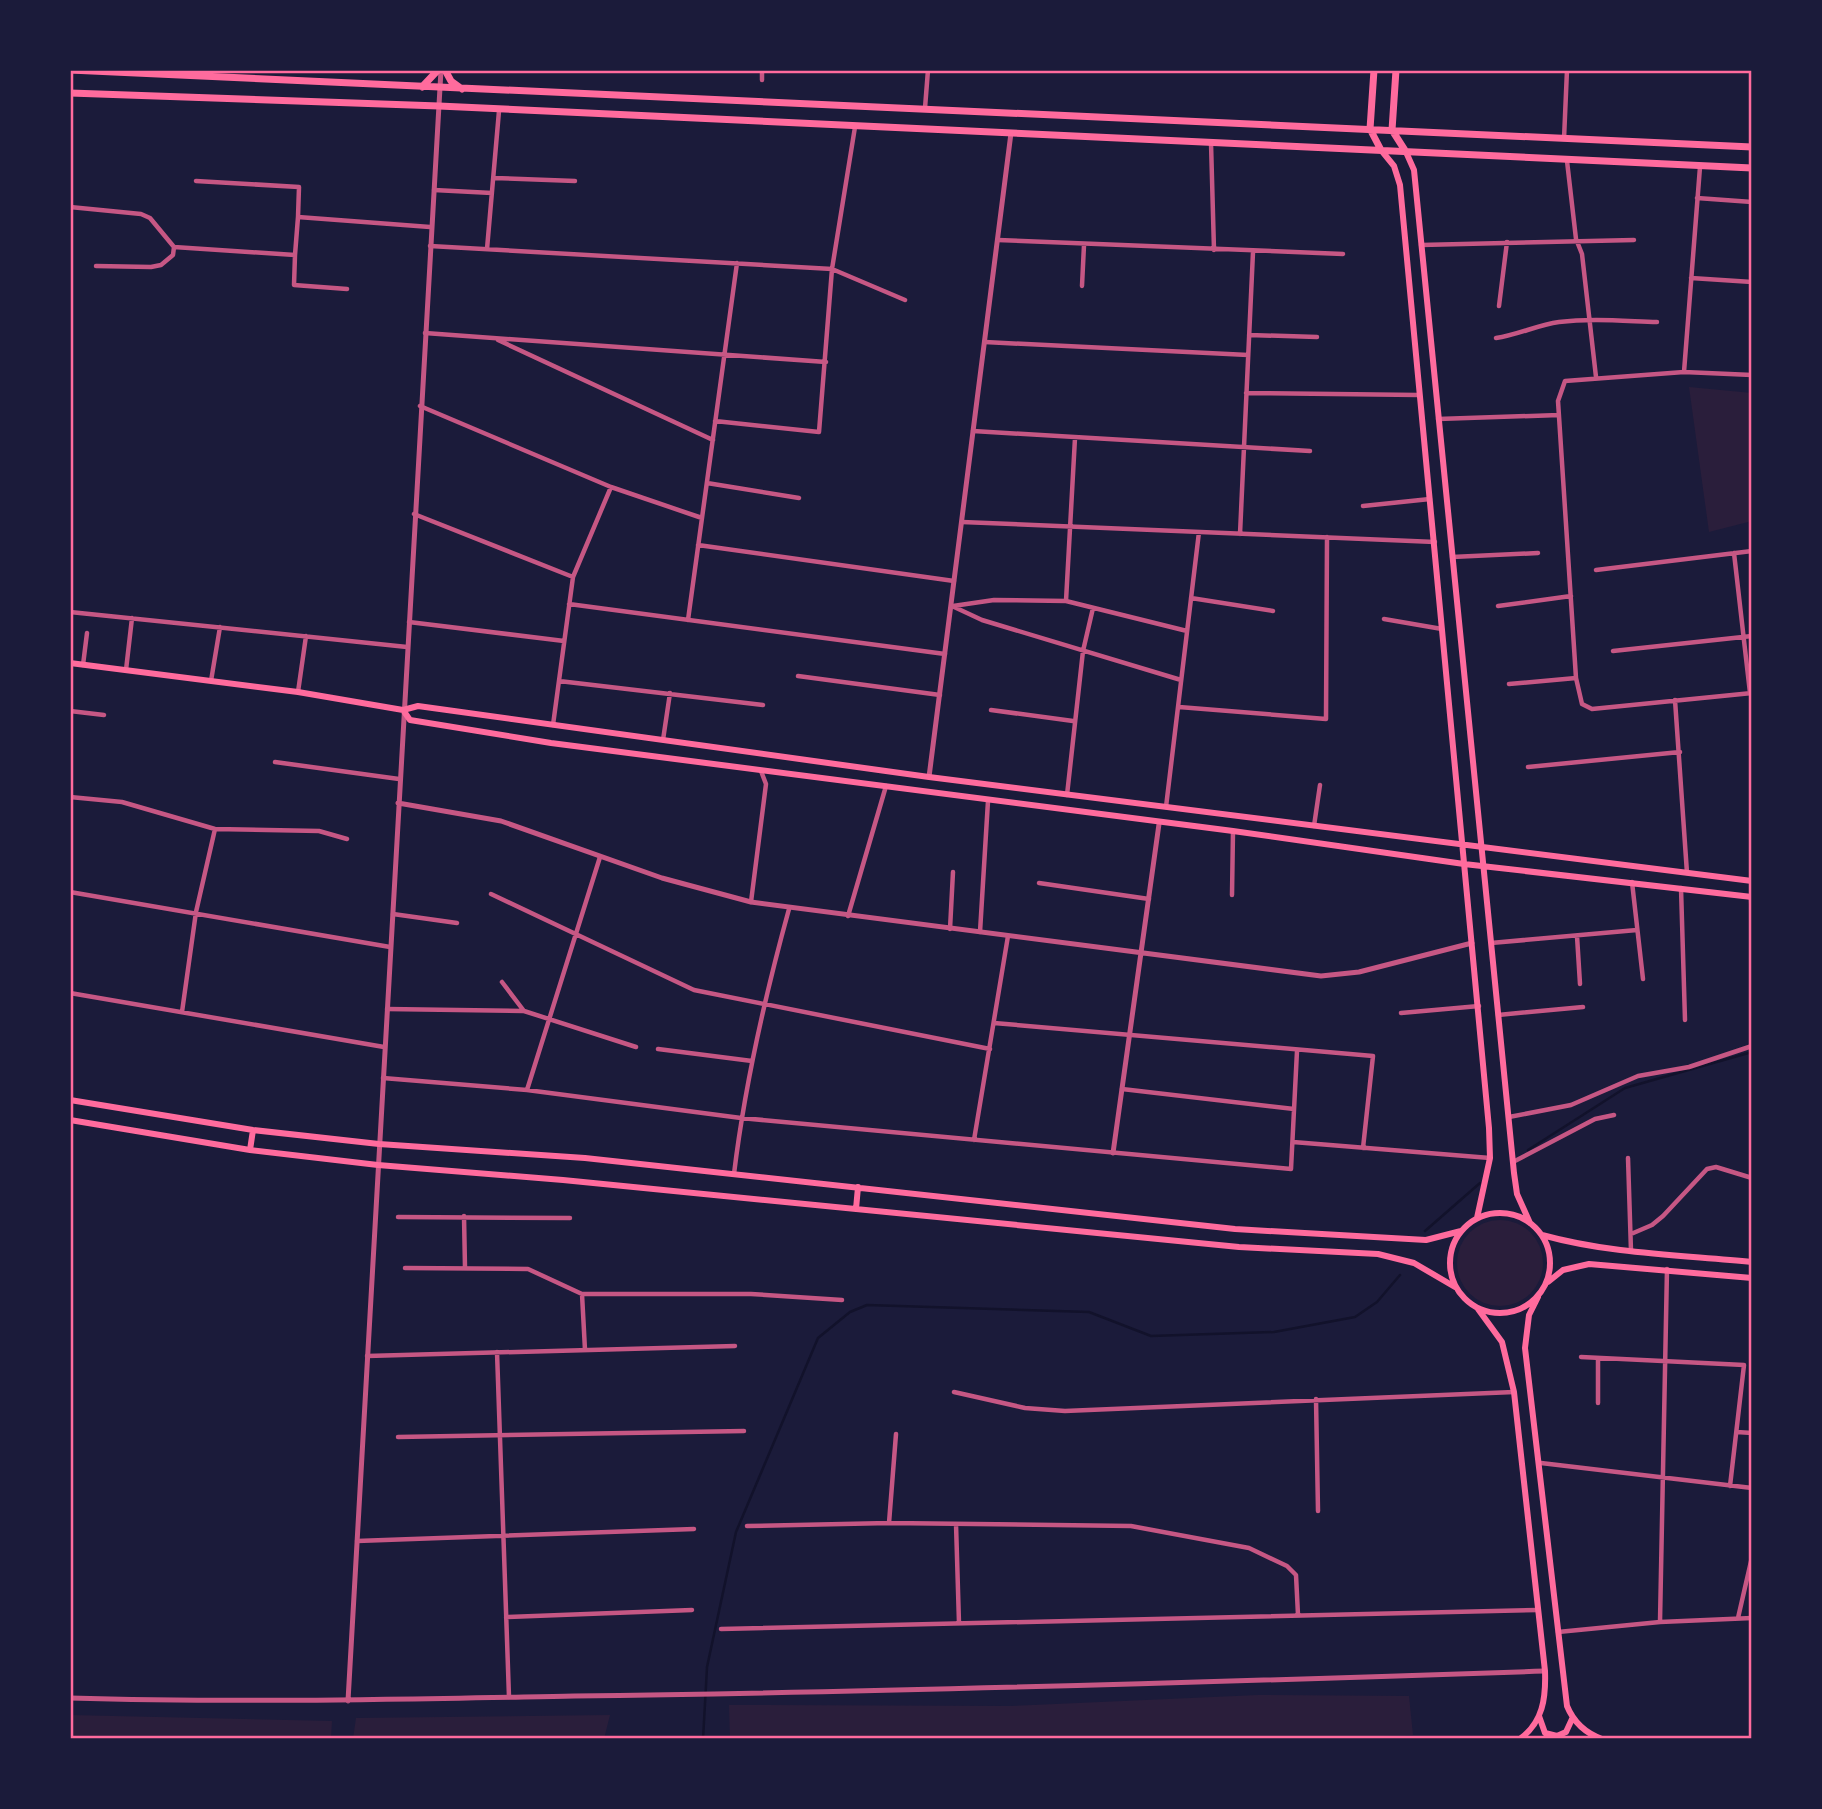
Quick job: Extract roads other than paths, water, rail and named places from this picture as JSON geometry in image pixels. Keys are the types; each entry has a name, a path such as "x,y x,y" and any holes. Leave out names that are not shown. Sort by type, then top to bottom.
{"main road":[{"path":"70,70 1392,130 1564,141 1752,147"},
{"path":"422,87 441,70 462,89"},
{"path":"1374,70 1370,129 1381,150 1394,166 1400,185 1418,395 1436,542 1479,1006 1490,1158 1478,1218"},
{"path":"1396,70 1392,130 1414,170 1513,1162 1517,1194 1530,1223 1542,1235 1550,1259 1546,1284"},
{"path":"70,93 439,107 1752,168"},
{"path":"1418,395 1436,394"},
{"path":"70,663 298,692 403,710 418,706 929,777 1752,881"},
{"path":"403,710 410,720 761,771 1159,824 1233,831 1483,867 1752,897"},
{"path":"814,778 816,761"},
{"path":"1028,806 1030,790"},
{"path":"70,1100 253,1130 379,1144 585,1158 1248,1230 1426,1240 1461,1231 1478,1218 1504,1213 1530,1223"},
{"path":"70,1120 250,1150 378,1165 1239,1247 1378,1254 1414,1263 1455,1287 1465,1300 1478,1309 1502,1342 1514,1392 1546,1696 1539,1716 1520,1739"},
{"path":"250,1150 253,1130"},
{"path":"856,1209 858,1187"},
{"path":"1455,1287 1450,1258 1461,1231"},
{"path":"1542,1235 1586,1247 1631,1253 1752,1262"},
{"path":"1602,1739 1585,1731 1572,1719 1567,1706 1541,1463 1525,1348 1529,1315 1546,1284 1563,1270 1578,1265 1667,1268 1752,1278"},
{"path":"1478,1309 1510,1313 1525,1307 1538,1297"},
{"path":"1545,1671 1563,1671"},
{"path":"1539,1716 1545,1733 1557,1736 1566,1732 1572,1719"}],"street":[{"path":"348,1701 432,190 441,70"},
{"path":"762,70 762,80"},
{"path":"925,108 928,70"},
{"path":"1564,141 1567,70"},
{"path":"487,249 499,110"},
{"path":"715,421 819,432 832,269 855,127"},
{"path":"929,777 1011,134"},
{"path":"1211,143 1213,250"},
{"path":"1567,161 1576,239 1582,254 1591,320 1596,377"},
{"path":"1684,372 1700,166"},
{"path":"494,178 575,181"},
{"path":"196,181 299,187 294,285 346,289"},
{"path":"432,190 492,193"},
{"path":"1697,198 1752,202"},
{"path":"70,207 141,214 158,225 174,247 173,255 161,265 96,266"},
{"path":"298,217 430,228"},
{"path":"1421,245 1576,239 1634,240"},
{"path":"998,240 1343,254"},
{"path":"1499,306 1507,242"},
{"path":"1082,286 1084,245"},
{"path":"429,246 832,269 905,300"},
{"path":"174,247 295,255"},
{"path":"1240,534 1253,252"},
{"path":"688,620 737,263"},
{"path":"1691,278 1752,282"},
{"path":"1496,338 1521,334 1539,326 1591,320 1657,321"},
{"path":"424,333 826,362"},
{"path":"1249,335 1317,337"},
{"path":"495,338 713,440"},
{"path":"985,342 1248,355"},
{"path":"1734,553 1751,693 1592,709 1582,704 1576,678 1559,415 1560,388 1565,381 1596,377 1684,372 1752,375"},
{"path":"1247,393 1418,395"},
{"path":"420,406 611,487 702,518"},
{"path":"1438,419 1559,415"},
{"path":"973,431 1310,451"},
{"path":"1066,601 1075,438"},
{"path":"707,483 799,498"},
{"path":"553,726 572,577 611,487"},
{"path":"1363,506 1431,499"},
{"path":"414,514 572,577"},
{"path":"962,522 1436,542"},
{"path":"1166,807 1199,532"},
{"path":"1179,707 1326,719 1326,537"},
{"path":"698,545 954,581"},
{"path":"1596,570 1752,551"},
{"path":"1452,557 1538,553"},
{"path":"1498,606 1571,596"},
{"path":"1191,598 1273,611"},
{"path":"952,606 994,600 1066,601 1187,631"},
{"path":"569,604 945,654"},
{"path":"952,606 982,620 1181,680"},
{"path":"1066,794 1083,651 1093,608"},
{"path":"70,612 407,647"},
{"path":"126,670 132,618"},
{"path":"1384,620 1443,629"},
{"path":"408,622 564,641"},
{"path":"211,681 220,627"},
{"path":"83,664 87,633"},
{"path":"298,692 306,636"},
{"path":"1613,651 1752,636"},
{"path":"798,676 940,695"},
{"path":"1509,684 1576,678"},
{"path":"559,681 763,705"},
{"path":"663,740 670,693"},
{"path":"1675,701 1687,873"},
{"path":"991,710 1074,721"},
{"path":"70,711 104,715"},
{"path":"1528,767 1680,752"},
{"path":"275,762 399,779"},
{"path":"751,902 766,784 761,771"},
{"path":"1314,826 1320,785"},
{"path":"848,916 886,786"},
{"path":"70,797 122,802 215,828 319,831 347,839"},
{"path":"980,932 988,801"},
{"path":"398,803 501,821 705,891 789,909 1321,976 1359,972 1472,943"},
{"path":"1113,1153 1143,954 1159,824"},
{"path":"182,1012 197,912 215,828"},
{"path":"1232,895 1233,831"},
{"path":"527,1090 600,857"},
{"path":"950,929 953,872"},
{"path":"1632,882 1643,979"},
{"path":"1039,883 1150,899"},
{"path":"1681,887 1685,1020"},
{"path":"70,892 390,947"},
{"path":"491,894 694,990 990,1049"},
{"path":"1752,897 1752,927"},
{"path":"734,1174 741,1118 763,1004 789,909"},
{"path":"392,914 457,923"},
{"path":"1491,943 1637,930"},
{"path":"1577,935 1580,984"},
{"path":"974,1140 1008,936"},
{"path":"502,982 524,1011"},
{"path":"70,993 384,1047"},
{"path":"1401,1013 1479,1006"},
{"path":"1498,1015 1583,1007"},
{"path":"387,1009 524,1011 550,1022 636,1047"},
{"path":"994,1023 1373,1056 1363,1148"},
{"path":"1508,1118 1571,1105 1638,1076 1689,1068 1752,1046"},
{"path":"658,1048 752,1061"},
{"path":"383,1078 527,1090 741,1118 1291,1170 1297,1051"},
{"path":"1122,1089 1294,1109"},
{"path":"1513,1162 1595,1119 1614,1115"},
{"path":"1293,1142 1490,1158"},
{"path":"1628,1158 1631,1253"},
{"path":"1631,1234 1652,1225 1701,1173 1716,1167 1752,1178"},
{"path":"464,1216 465,1269"},
{"path":"398,1217 570,1218"},
{"path":"405,1268 528,1269 582,1294 751,1294 842,1300"},
{"path":"1660,1622 1667,1268"},
{"path":"582,1294 585,1350"},
{"path":"367,1356 735,1346"},
{"path":"497,1352 509,1697"},
{"path":"1581,1357 1666,1359 1744,1365 1730,1486"},
{"path":"1598,1358 1598,1403"},
{"path":"954,1392 1025,1408 1065,1411 1514,1392"},
{"path":"1316,1399 1318,1511"},
{"path":"398,1437 744,1431"},
{"path":"1737,1432 1752,1433"},
{"path":"889,1523 896,1434"},
{"path":"1541,1463 1752,1488"},
{"path":"747,1526 889,1523 1131,1527 1249,1548 1287,1566 1296,1575 1298,1615"},
{"path":"956,1524 958,1623"},
{"path":"357,1541 694,1529"},
{"path":"1738,1618 1752,1560"},
{"path":"506,1617 692,1610"},
{"path":"721,1629 1538,1610"},
{"path":"1558,1632 1660,1622 1752,1618"},
{"path":"70,1698 219,1703 348,1701 999,1689 1545,1671"}],"waterway":[{"path":"1528,1150 1625,1088 1752,1052"},
{"path":"1425,1231 1480,1183"},
{"path":"703,1739 707,1667 736,1532 818,1338 850,1312 867,1305 1089,1312 1151,1336 1274,1332 1355,1317 1377,1302 1400,1275"}]}
